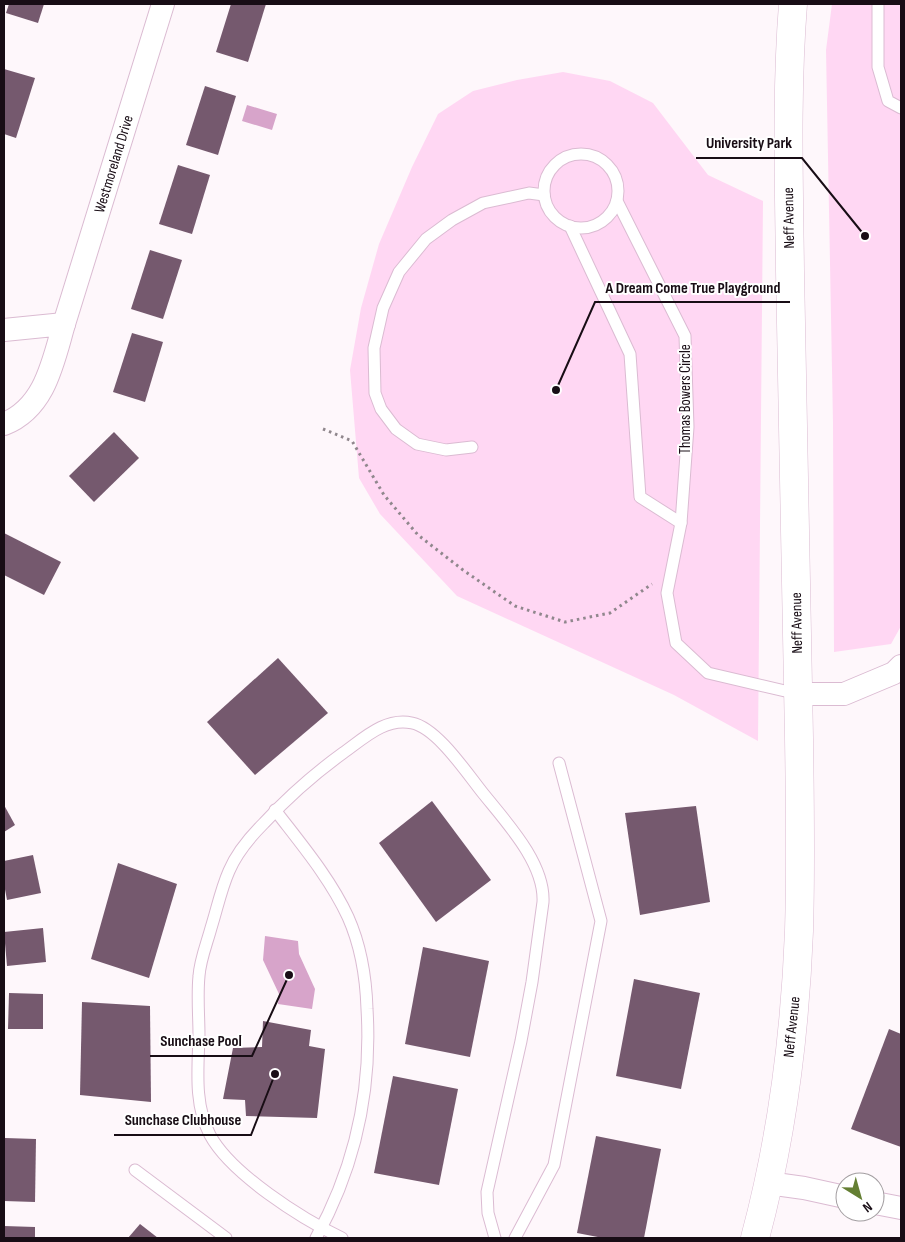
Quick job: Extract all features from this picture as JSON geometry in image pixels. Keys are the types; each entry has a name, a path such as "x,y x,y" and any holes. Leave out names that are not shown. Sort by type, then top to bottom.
{"main road":[{"name":"Neff Avenue","path":"756,1238 785,1086 796,980 800,887 788,130 793,4"}],"street":[{"name":"Westmoreland Drive","path":"4,424 18,417 32,404 42,390 50,371 163,4"},
{"path":"4,330 64,324"},
{"path":"798,694 844,694 894,673 901,666"},
{"path":"768,1183 835,1195"},
{"path":"885,1205 901,1208"}],"lane":[{"path":"878,4 878,67 888,101 901,108"},
{"name":"Thomas Bowers Circle","path":"544,195 545,180 552,168 564,158 577,154 592,155 605,162 614,173 618,187 617,202 686,336 688,427 681,523 667,593 676,643 708,674 798,694"},
{"path":"472,447 446,450 417,444 396,429 381,409 375,393 374,348 382,308 399,272 426,239 452,220 483,204 528,193 544,195 548,208 558,220 570,226 585,228 598,223 610,214 617,202"},
{"path":"570,226 630,354 640,497 681,523"},
{"path":"342,1238 319,1233 229,1161 209,1132 199,1102 199,974 229,871 246,842 275,810 310,778 367,736 394,722 409,722 424,727 434,734 502,817 536,867 540,878 543,898 533,974 521,1041 487,1192 488,1213 496,1238"},
{"path":"515,1238 554,1165 601,920 559,763"},
{"path":"275,810 321,871 340,901 356,938 365,982 368,1050 367,1077 362,1114 347,1170 319,1233"},
{"path":"135,1170 226,1238"}],"path":[{"path":"322,429 352,441 384,495 418,535 462,570 515,606 565,622 610,613 671,573"}],"shaded area":[{"path":"832,4 901,4 901,626 891,644 834,652 833,423 826,50"},
{"path":"563,72 610,81 653,103 708,175 763,201 758,741 674,695 457,596 380,514 359,478 350,370 361,308 379,244 412,167 438,114 473,91 517,80"},
{"path":"247,105 277,114 272,130 242,121"},
{"path":"265,936 298,941 299,954 315,989 312,1009 278,1004 279,994 263,960"}],"building":[{"path":"9,4 44,4 38,23 6,13"},
{"path":"231,4 266,4 248,62 216,52"},
{"path":"4,69 35,78 16,138 4,134"},
{"path":"205,86 236,96 218,155 186,145"},
{"path":"178,165 210,175 192,234 159,224"},
{"path":"150,250 182,260 163,319 131,309"},
{"path":"132,333 163,342 145,402 113,392"},
{"path":"114,432 139,458 94,502 69,476"},
{"path":"4,533 61,562 44,595 4,575"},
{"path":"278,658 328,713 255,775 207,722"},
{"path":"432,801 491,880 436,922 379,843"},
{"path":"4,805 15,825 4,832"},
{"path":"696,806 710,902 640,915 625,813"},
{"path":"33,855 41,893 7,900 4,884 4,861"},
{"path":"118,863 177,884 149,978 91,959"},
{"path":"43,928 46,962 7,966 4,932"},
{"path":"423,947 489,961 470,1057 405,1044"},
{"path":"634,979 700,993 681,1089 616,1076"},
{"path":"9,993 43,994 43,1029 8,1029"},
{"path":"82,1002 150,1006 151,1102 80,1095"},
{"path":"263,1021 311,1030 309,1046 325,1049 317,1118 246,1116 245,1100 223,1099 233,1048 262,1047"},
{"path":"889,1029 901,1034 901,1147 851,1129"},
{"path":"393,1076 458,1089 439,1185 374,1173"},
{"path":"596,1136 661,1149 644,1238 603,1238 577,1233"},
{"path":"5,1138 36,1139 35,1202 4,1201"},
{"path":"140,1224 158,1238 128,1238"},
{"path":"4,1226 35,1227 35,1238 4,1238"}],"place":[{"name":"University Park","path":"865,236"},
{"name":"A Dream Come True Playground","path":"556,390"},
{"name":"Sunchase Pool","path":"289,975"},
{"name":"Sunchase Clubhouse","path":"275,1074"}]}
